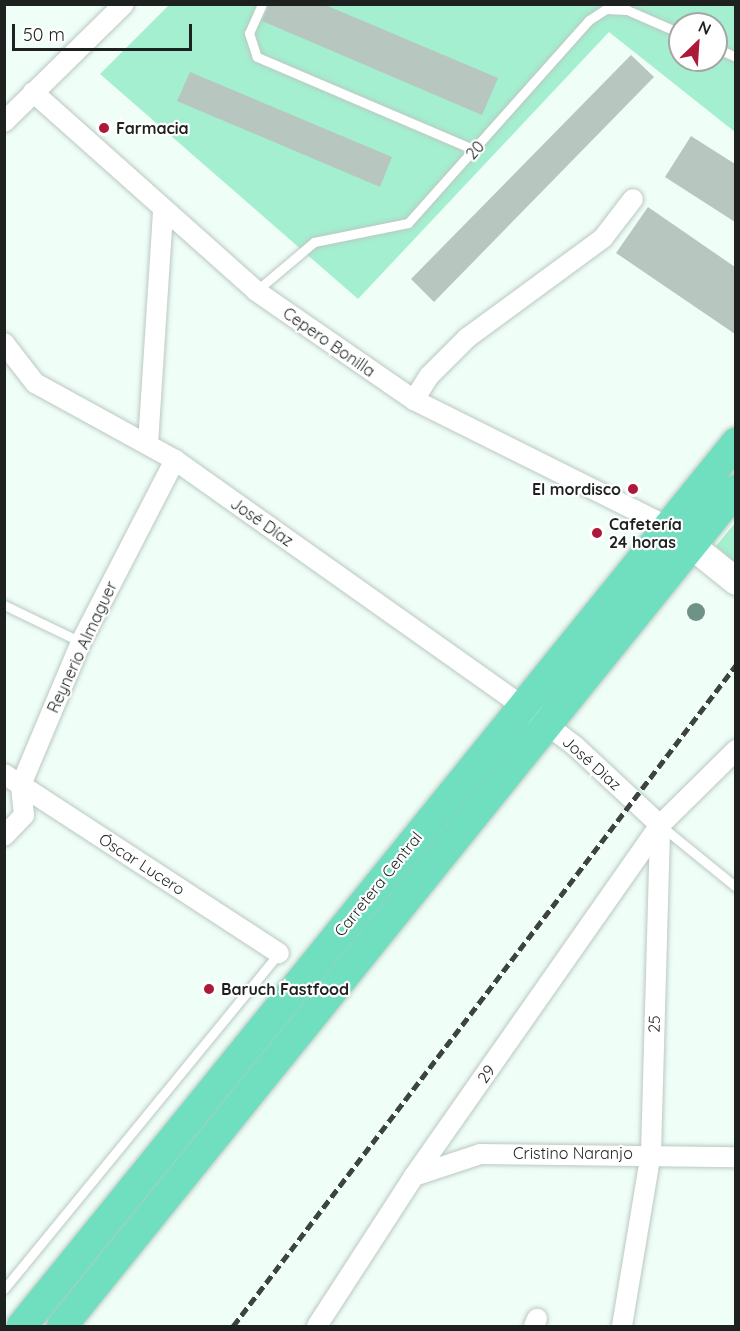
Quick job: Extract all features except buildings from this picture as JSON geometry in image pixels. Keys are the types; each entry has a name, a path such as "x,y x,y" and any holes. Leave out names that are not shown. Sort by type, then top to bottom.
{"main road":[{"name":"Carretera Central","path":"22,1326 521,705 669,527 735,443"},
{"name":"Carretera Central","path":"62,1326 545,723 693,546 735,490"}],"street":[{"path":"4,122 124,4"},
{"name":"Cepero Bonilla","path":"33,92 256,291 414,400 669,527"},
{"path":"414,400 429,376 467,338 603,238 633,199"},
{"path":"148,444 163,210"},
{"name":"José Díaz","path":"4,343 35,382 175,460 521,705"},
{"name":"Reynerio Almaguer","path":"4,836 24,815 21,785 81,642 175,460"},
{"path":"669,527 735,581"},
{"name":"José Diaz","path":"521,705 545,723 660,825"},
{"path":"660,825 735,750"},
{"name":"Óscar Lucero","path":"4,774 279,953"},
{"name":"25","path":"622,1326 651,1153 660,825"},
{"name":"29","path":"317,1326 414,1176 660,825"},
{"name":"Cristino Naranjo","path":"414,1176 480,1154 651,1153 735,1157"}],"lane":[{"path":"262,4 249,33 257,57 475,150"},
{"name":"20","path":"256,291 314,242 408,223 589,20 606,9 627,10 668,28"},
{"path":"4,605 81,642"},
{"path":"660,825 735,887"},
{"path":"4,1289 279,953"}],"green space":[{"path":"169,5 735,5 735,132 609,32 358,299 100,74"},
{"path":"735,523 735,563 716,546"}],"railway":[{"path":"233,1326 736,665"}],"place":[{"name":"Farmacia","path":"104,128"},
{"name":"El mordisco","path":"633,489"},
{"name":"Cafetería 24 horas","path":"597,533"},
{"name":"Baruch Fastfood","path":"209,989"}]}
